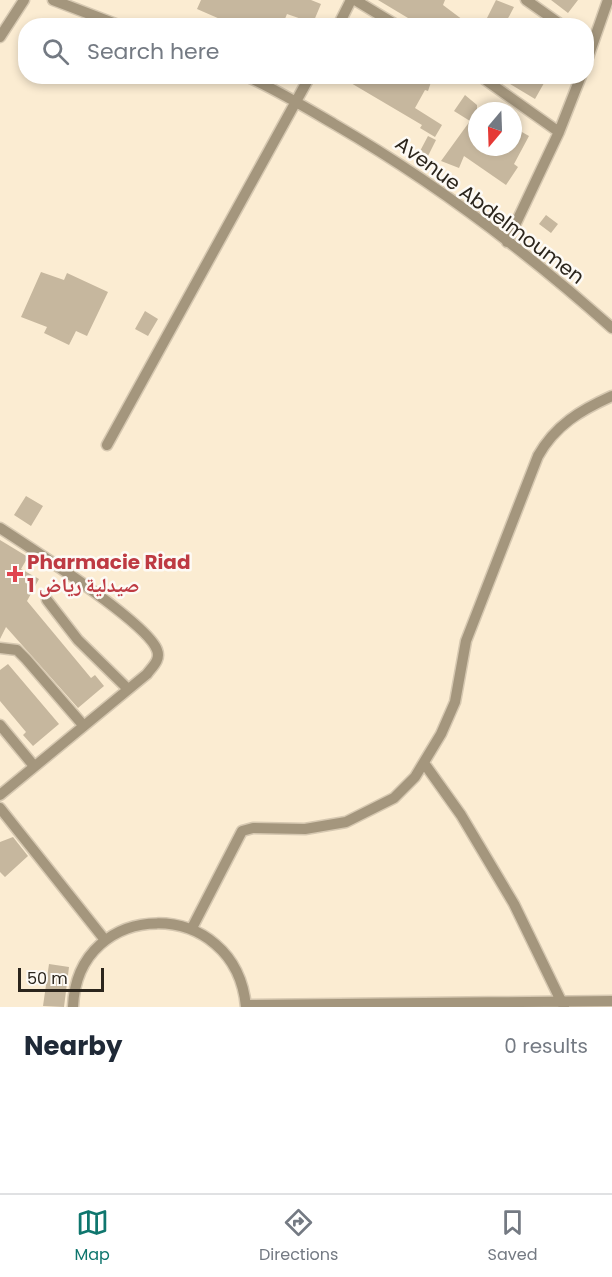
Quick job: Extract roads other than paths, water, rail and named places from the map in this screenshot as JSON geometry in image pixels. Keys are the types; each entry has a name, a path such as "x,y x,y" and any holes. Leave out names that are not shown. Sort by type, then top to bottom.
{"street":[{"path":"0,38 24,0"},
{"path":"53,0 100,18"},
{"path":"343,18 353,0 384,18"},
{"path":"526,0 552,18"},
{"path":"594,34 608,0"},
{"name":"Avenue Abdelmoumen","path":"262,84 401,163 507,242 612,328"},
{"path":"107,445 306,84"},
{"path":"491,84 559,132"},
{"path":"507,242 559,132 579,84"},
{"path":"192,928 242,831 258,828 304,829 360,817 394,798 405,789 441,734 456,702 466,641 538,456 553,433 570,418 612,396"},
{"path":"0,528 117,610 154,644 158,655 157,661 147,674 0,795"},
{"path":"47,600 78,640 128,689"},
{"path":"0,648 12,648 21,655 83,725"},
{"path":"0,725 34,766"},
{"path":"424,763 489,860 514,904 563,1005"},
{"path":"0,808 105,940"},
{"path":"73,1007 75,986 82,969 105,940 125,929 147,922 170,922 192,928 214,941 230,959 242,981 246,1006 563,1005 612,1001"}],"place":[{"name":"Pharmacie Riad 1 صيدلية رياض","path":"15,574"}]}
